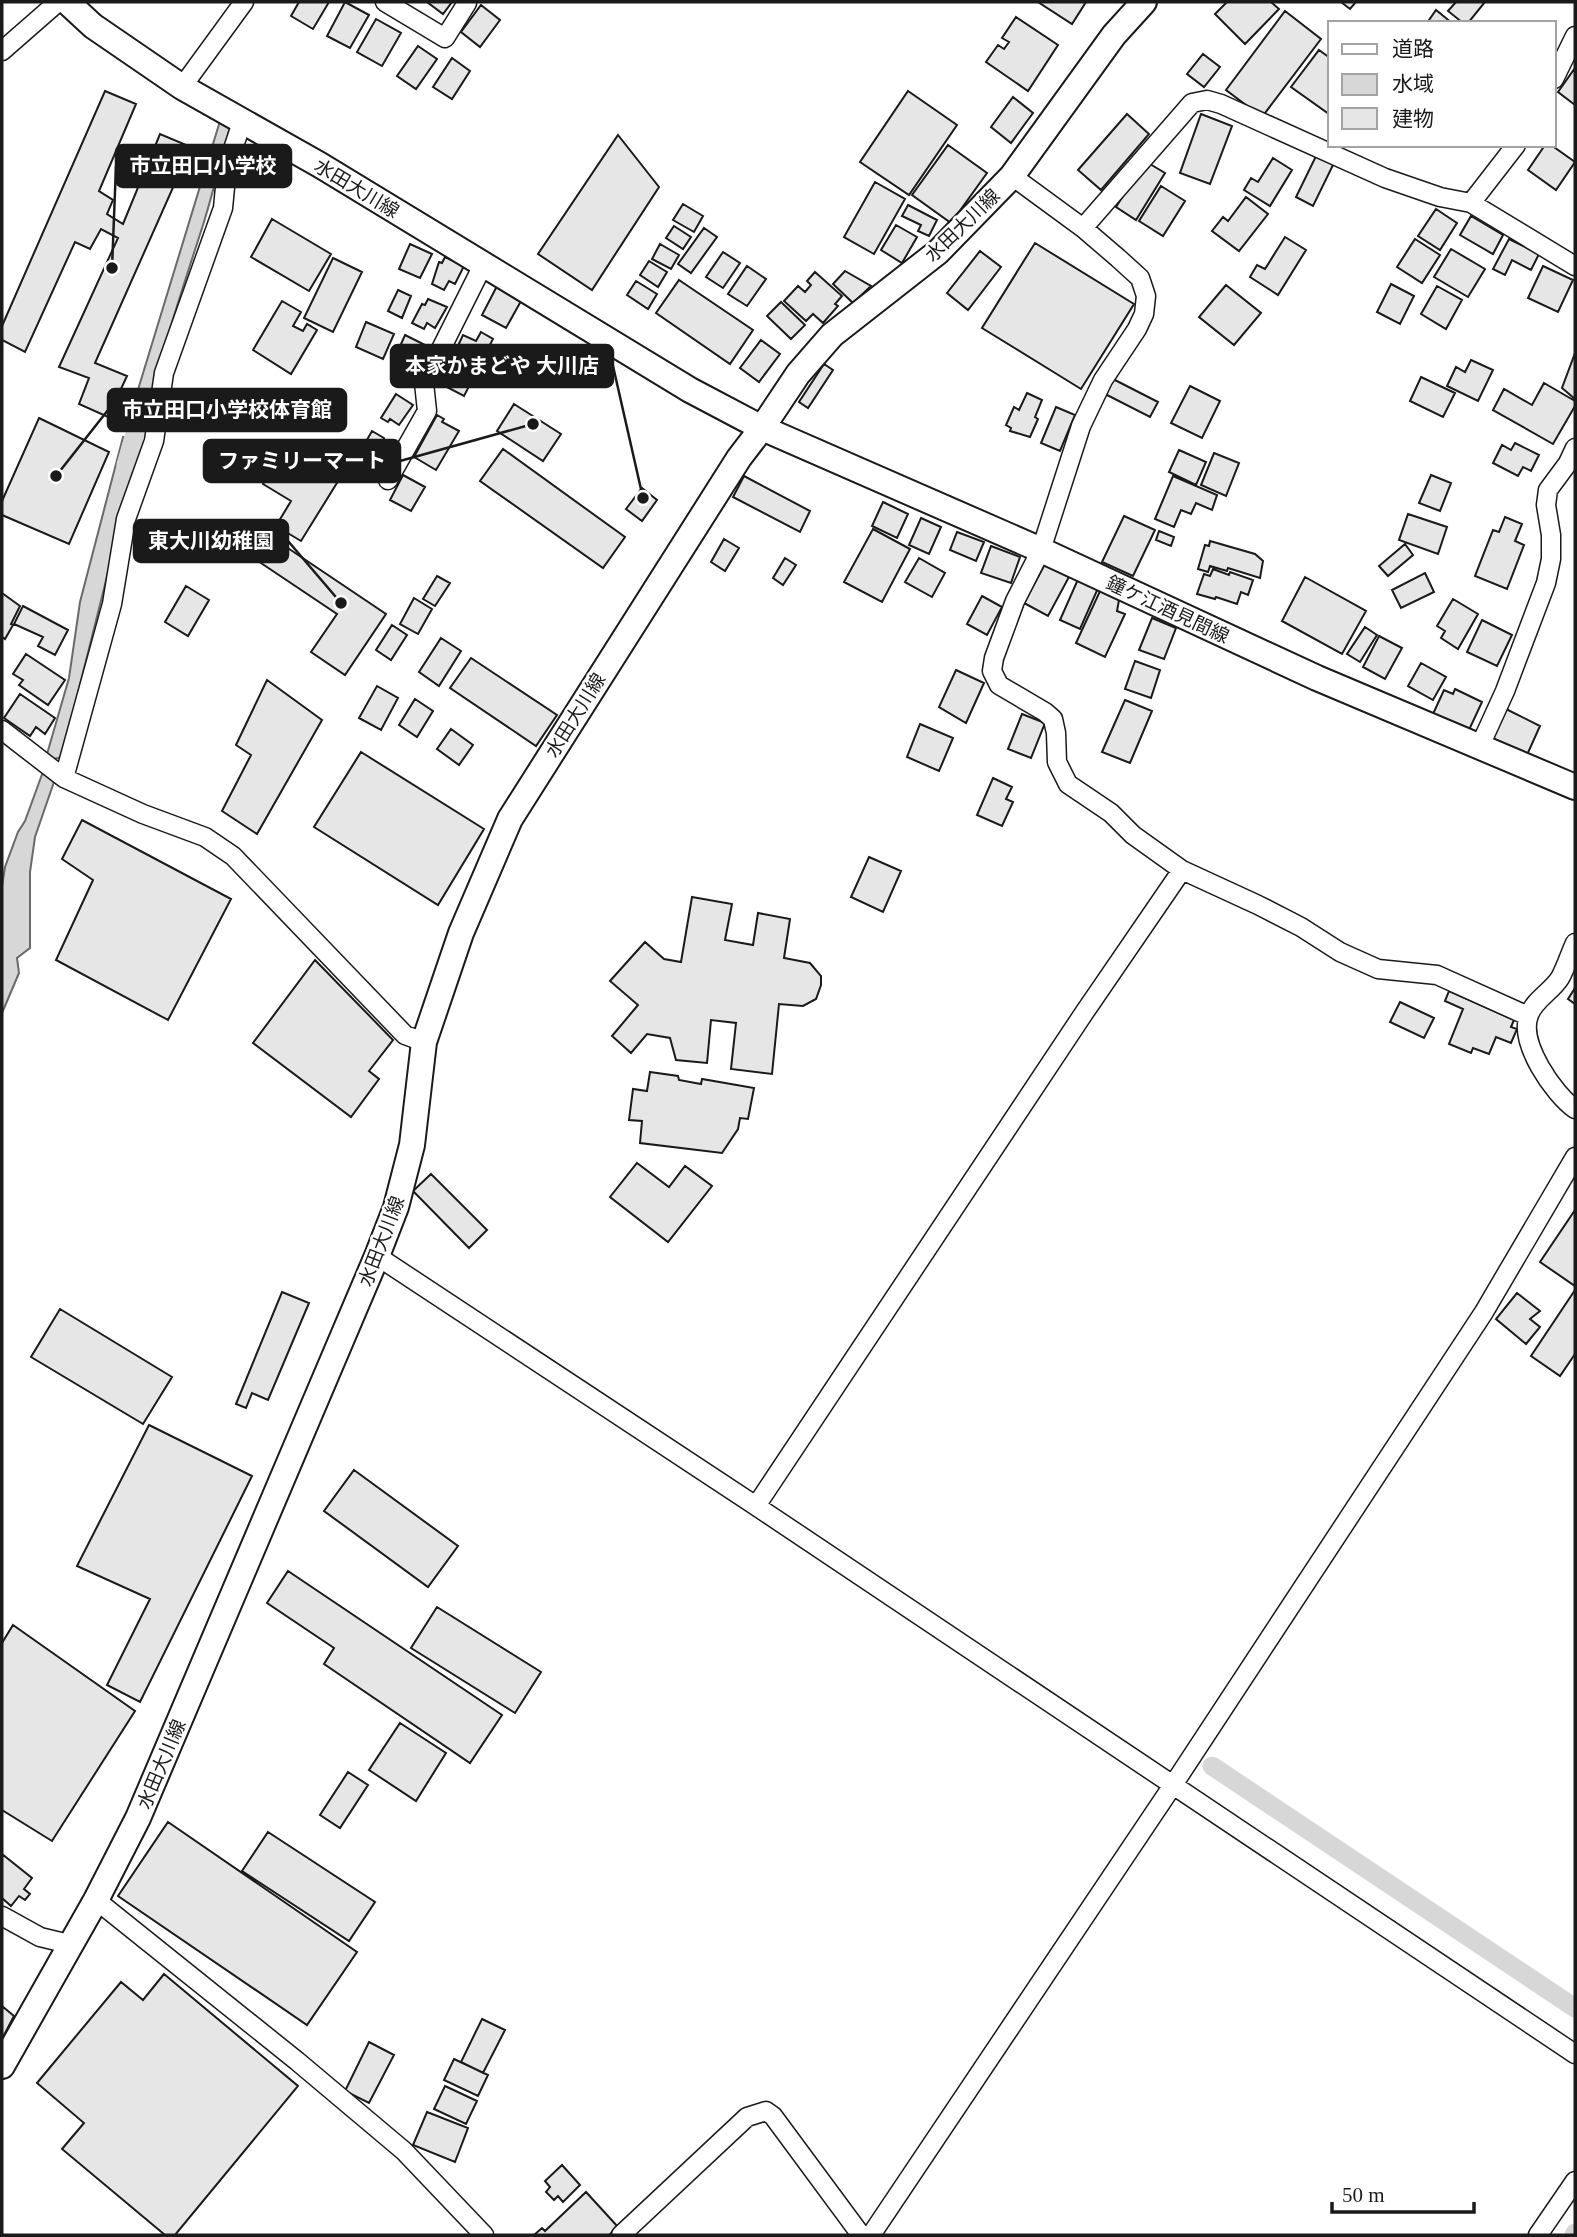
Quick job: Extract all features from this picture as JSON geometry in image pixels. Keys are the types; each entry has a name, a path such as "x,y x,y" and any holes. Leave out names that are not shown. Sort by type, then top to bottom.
{"main road":[{"name":"水田大川線","path":"67,2 102,32 182,87 320,165 690,390 762,428"},
{"name":"水田大川線","path":"2,2066 96,1900 138,1818 377,1256 396,1207 412,1145 424,1042 461,933 510,819 739,458 799,374 832,335 938,252 1012,176 1114,35 1144,2"},
{"name":"鐘ケ江酒見間線","path":"762,428 1041,550 1317,678 1575,787"}],"street":[{"path":"2,51 58,2"},
{"path":"182,87 244,2"},
{"path":"385,2 445,38 467,3"},
{"path":"1556,75 1575,36"},
{"path":"1083,228 1192,103 1207,100 1385,178 1440,197 1471,203 1575,266"},
{"path":"64,778 112,604 126,519 154,441 164,373 223,208 228,167 242,122"},
{"path":"1471,203 1514,147"},
{"path":"1012,176 1083,228 1140,278 1146,296 1144,314 1137,329 1103,380 1082,426 1041,550 1015,601 994,658 992,671 999,685 1053,719 1056,762 1068,785 1111,813 1133,835 1182,870 1258,905 1301,927 1340,952 1378,969 1437,975 1528,1016"},
{"path":"388,480 427,411 424,383 483,265"},
{"path":"1479,748 1505,691 1546,583 1551,559 1551,535 1546,505 1548,490 1568,463 1575,448"},
{"path":"2,730 64,778 143,814 205,837 233,856 405,1035 424,1042"},
{"path":"756,1506 1182,870"},
{"path":"1573,948 1559,979 1528,1016 1528,1030 1533,1051 1553,1088 1575,1108"},
{"path":"871,2235 1173,1785 1483,1312 1575,1157"},
{"path":"377,1256 1575,2054"},
{"path":"96,1900 287,2052 404,2151 484,2235"},
{"path":"2,1916 40,1937 69,1944"},
{"path":"621,2235 747,2117 766,2112 773,2116 861,2235"},
{"path":"1538,2235 1575,2181"}],"water":[{"path":"220,121 230,127 207,213 163,354 145,433 126,429"},
{"path":"123,437 140,444 62,757 54,759 47,754 69,678 80,602"},
{"path":"44,769 55,779 35,837 30,872 30,948 17,958 19,973 2,1013 2,886 5,867"}],"building":[{"path":"299,2 329,2 313,29 291,16"},
{"path":"345,2 369,15 350,48 327,36"},
{"path":"427,2 452,2 443,14"},
{"path":"1038,2 1086,2 1072,24"},
{"path":"1227,2 1271,2 1279,9 1245,44 1215,14"},
{"path":"1341,2 1356,2 1350,9"},
{"path":"1456,2 1485,2 1470,21 1460,21 1448,11"},
{"path":"481,5 500,20 480,47 461,32"},
{"path":"1436,10 1450,21 1428,21"},
{"path":"1285,11 1321,39 1262,117 1226,90"},
{"path":"1016,17 1058,45 1028,91 986,62 998,45 1004,49 1009,42 1002,38"},
{"path":"376,19 401,33 382,66 357,52"},
{"path":"418,46 437,59 416,89 397,76"},
{"path":"1319,50 1328,57 1328,113 1291,87"},
{"path":"1203,54 1220,67 1204,87 1187,74"},
{"path":"452,58 470,71 452,99 433,87"},
{"path":"1575,68 1575,105 1558,92"},
{"path":"105,91 136,104 99,191 113,200 107,214 123,224 160,134 191,147 95,363 127,376 108,417 79,404 89,378 59,367 118,238 101,229 90,249 75,242 25,352 2,340 2,326"},
{"path":"908,91 957,125 909,195 860,162"},
{"path":"1013,97 1033,113 1011,143 991,127"},
{"path":"1127,114 1149,134 1101,190 1078,170"},
{"path":"1201,114 1232,126 1210,184 1180,173"},
{"path":"618,135 659,187 592,290 538,254"},
{"path":"948,145 987,173 951,223 912,195"},
{"path":"1544,147 1554,147 1575,162 1556,190 1528,170"},
{"path":"1317,154 1334,163 1313,206 1296,197"},
{"path":"1273,158 1292,170 1270,206 1244,190 1251,178 1258,182"},
{"path":"1145,161 1165,173 1136,220 1116,207"},
{"path":"875,182 905,199 874,254 844,237"},
{"path":"1161,186 1185,201 1163,236 1139,221"},
{"path":"1246,197 1268,214 1239,251 1212,231 1223,217 1228,221"},
{"path":"683,204 703,216 694,232 673,220"},
{"path":"908,205 937,220 929,236 918,231 921,225 902,216"},
{"path":"1436,209 1457,223 1440,250 1418,236"},
{"path":"1471,216 1503,235 1493,254 1460,235"},
{"path":"272,219 331,254 309,291 251,257"},
{"path":"896,225 917,237 902,263 881,250"},
{"path":"674,226 691,237 683,249 666,238"},
{"path":"704,228 717,237 691,273 678,264"},
{"path":"1285,237 1306,250 1278,295 1250,277 1257,265 1265,269"},
{"path":"1415,239 1440,255 1422,283 1397,267"},
{"path":"1509,239 1539,254 1531,270 1512,260 1505,275 1493,269"},
{"path":"1035,243 1134,304 1081,389 982,328"},
{"path":"410,244 432,254 420,278 399,269"},
{"path":"660,244 679,255 671,269 652,259"},
{"path":"1451,249 1485,269 1468,297 1434,277"},
{"path":"980,251 1001,267 968,310 947,293"},
{"path":"723,252 740,263 723,288 706,277"},
{"path":"445,257 464,266 455,284 449,281 444,290 432,284 439,262 442,263"},
{"path":"333,258 362,272 333,332 304,318"},
{"path":"649,261 667,272 658,287 640,275"},
{"path":"747,266 766,279 747,306 728,294"},
{"path":"1543,266 1573,280 1558,312 1528,298"},
{"path":"845,271 871,286 853,303 833,284"},
{"path":"815,272 842,296 835,304 838,306 823,323 813,314 806,321 784,301 798,286 805,292 811,285 807,281"},
{"path":"679,280 753,330 730,364 656,313"},
{"path":"636,281 657,294 648,309 627,295"},
{"path":"1391,284 1414,296 1400,324 1377,312"},
{"path":"1226,285 1261,313 1234,345 1199,317"},
{"path":"497,286 521,301 506,328 482,315"},
{"path":"1437,286 1462,300 1446,329 1421,314"},
{"path":"398,290 411,296 402,318 388,311"},
{"path":"428,299 447,307 435,328 427,323 424,329 412,323 422,304 425,305"},
{"path":"282,301 301,312 293,326 303,331 307,324 317,330 291,374 253,350"},
{"path":"781,302 805,325 791,339 767,316"},
{"path":"366,322 394,334 383,359 356,347"},
{"path":"481,332 493,339 481,362 456,350 463,335 476,341"},
{"path":"405,335 427,346 419,362 416,360 413,365 405,361 402,367 393,362"},
{"path":"761,340 780,354 759,382 740,368"},
{"path":"454,353 479,367 464,396 439,383"},
{"path":"1575,353 1575,399 1562,388"},
{"path":"1471,360 1493,370 1478,401 1447,386 1456,367 1465,372"},
{"path":"824,364 833,370 808,408 799,402"},
{"path":"1421,377 1455,393 1443,417 1410,401"},
{"path":"1113,379 1158,402 1150,417 1105,394"},
{"path":"1544,383 1575,401 1575,406 1553,444 1493,410 1504,389 1532,405"},
{"path":"1190,386 1220,401 1202,438 1171,423"},
{"path":"1027,393 1042,400 1030,437 1010,431 1011,428 1006,425 1014,407 1019,410"},
{"path":"396,394 413,405 399,425 390,419 388,422 381,418"},
{"path":"514,404 561,434 543,461 497,431"},
{"path":"1056,407 1075,415 1060,451 1041,443"},
{"path":"437,415 444,419 442,422 459,431 436,470 414,457"},
{"path":"39,418 109,452 69,544 2,515 2,501"},
{"path":"372,431 384,438 380,444 387,448 376,471 356,459"},
{"path":"1515,443 1539,455 1531,471 1523,467 1518,476 1493,463 1502,445 1511,450"},
{"path":"288,445 340,478 301,541 276,526 291,501 263,484"},
{"path":"503,449 625,537 603,568 480,481"},
{"path":"1179,450 1206,462 1196,485 1169,472"},
{"path":"1214,453 1239,463 1226,496 1201,485"},
{"path":"403,475 425,487 411,511 390,500"},
{"path":"1431,475 1451,483 1440,511 1419,503"},
{"path":"744,476 810,511 800,532 733,497"},
{"path":"1173,476 1217,495 1212,510 1196,503 1191,514 1181,510 1174,527 1155,519"},
{"path":"642,488 657,500 642,521 626,509"},
{"path":"883,502 908,514 897,538 872,526"},
{"path":"1408,514 1447,527 1438,554 1399,540"},
{"path":"1124,516 1155,530 1133,576 1102,562"},
{"path":"1505,517 1522,524 1515,541 1524,545 1507,589 1475,576 1493,530 1499,532"},
{"path":"921,518 941,527 929,554 909,545"},
{"path":"873,529 910,549 882,602 844,582"},
{"path":"261,530 386,614 345,675 311,652 337,614 246,553"},
{"path":"1159,531 1174,537 1171,546 1156,540"},
{"path":"957,532 984,542 976,561 950,550"},
{"path":"724,539 739,548 725,571 711,562"},
{"path":"1210,541 1255,554 1263,561 1260,578 1228,568 1227,571 1210,566 1208,572 1198,569 1205,545 1209,546"},
{"path":"1405,544 1413,555 1388,576 1379,566"},
{"path":"991,546 1020,557 1011,583 981,573"},
{"path":"785,558 796,565 783,585 773,578"},
{"path":"919,558 945,573 932,597 905,582"},
{"path":"1045,564 1069,577 1048,616 1024,603"},
{"path":"1213,569 1253,580 1248,595 1241,592 1237,604 1197,594 1204,574 1210,576"},
{"path":"1425,573 1434,592 1401,608 1392,590"},
{"path":"437,576 450,583 435,606 423,599"},
{"path":"1079,577 1099,586 1080,629 1060,620"},
{"path":"1305,577 1366,611 1342,654 1282,621"},
{"path":"186,586 209,600 188,636 165,622"},
{"path":"1100,591 1119,600 1117,611 1125,614 1105,657 1076,643"},
{"path":"2,593 20,606 5,639 2,637"},
{"path":"982,596 1002,607 987,635 967,624"},
{"path":"414,598 432,609 418,634 400,624"},
{"path":"1453,599 1478,614 1458,649 1441,638 1445,631 1437,626"},
{"path":"23,606 68,630 55,655 38,646 43,637 14,624"},
{"path":"1152,618 1176,628 1164,659 1139,650"},
{"path":"1482,620 1512,635 1497,666 1467,652"},
{"path":"392,625 407,635 391,660 376,650"},
{"path":"1365,627 1377,635 1360,662 1347,654"},
{"path":"1379,636 1402,648 1385,679 1363,667"},
{"path":"441,638 461,651 439,686 419,672"},
{"path":"26,654 65,680 48,705 19,685 23,680 13,674"},
{"path":"471,658 557,715 536,746 450,688"},
{"path":"1135,661 1160,670 1151,698 1125,689"},
{"path":"1421,663 1446,677 1433,700 1408,686"},
{"path":"956,670 984,683 966,723 939,707"},
{"path":"267,680 322,720 257,834 222,811 251,755 236,745"},
{"path":"377,686 398,698 381,730 359,718"},
{"path":"1455,689 1482,702 1469,730 1433,714 1444,690 1453,694"},
{"path":"20,694 55,718 45,734 36,727 30,736 4,718"},
{"path":"415,699 433,711 417,737 399,725"},
{"path":"1125,700 1152,711 1130,763 1102,752"},
{"path":"1506,709 1540,726 1527,755 1492,739"},
{"path":"1022,714 1045,723 1031,758 1008,749"},
{"path":"920,724 953,738 939,771 907,757"},
{"path":"451,729 473,745 459,765 437,749"},
{"path":"361,752 484,829 438,905 314,827"},
{"path":"993,778 1012,787 1006,799 1013,802 1002,826 977,815"},
{"path":"82,820 231,899 168,1020 56,960 93,880 62,859"},
{"path":"869,857 901,871 883,912 851,897"},
{"path":"692,897 732,904 725,940 753,945 758,913 790,919 784,958 810,963 821,976 816,999 803,1006 779,1004 772,1074 731,1069 736,1023 711,1020 707,1063 676,1060 670,1038 647,1034 631,1053 612,1036 638,1005 610,981 645,942 664,959 681,962"},
{"path":"315,960 393,1040 369,1071 379,1079 351,1117 253,1043"},
{"path":"1575,988 1575,1004 1568,999"},
{"path":"1449,991 1514,1020 1511,1027 1517,1029 1511,1043 1496,1037 1489,1054 1473,1048 1471,1053 1449,1044 1463,1009 1445,1001"},
{"path":"1400,1002 1434,1018 1424,1038 1390,1022"},
{"path":"650,1072 678,1076 679,1080 701,1084 702,1079 754,1088 748,1119 740,1118 738,1129 722,1153 640,1143 642,1121 629,1120 633,1089 647,1091"},
{"path":"637,1163 669,1187 685,1166 712,1186 668,1242 610,1197"},
{"path":"431,1174 487,1230 469,1248 413,1191"},
{"path":"1575,1210 1575,1286 1540,1262"},
{"path":"1575,1290 1575,1354 1560,1376 1531,1356"},
{"path":"282,1292 309,1303 268,1400 252,1393 246,1408 236,1404"},
{"path":"1517,1293 1540,1311 1530,1319 1540,1327 1526,1344 1496,1319"},
{"path":"60,1309 172,1377 143,1424 31,1357"},
{"path":"149,1425 252,1476 140,1702 107,1685 150,1599 77,1566"},
{"path":"354,1470 458,1546 428,1587 324,1511"},
{"path":"288,1571 502,1715 470,1763 324,1664 334,1648 267,1603"},
{"path":"437,1607 541,1672 515,1713 411,1648"},
{"path":"13,1625 135,1711 52,1841 2,1810 2,1643"},
{"path":"400,1723 446,1753 416,1801 369,1770"},
{"path":"348,1772 368,1785 340,1828 320,1815"},
{"path":"168,1822 357,1952 307,2025 118,1896"},
{"path":"268,1832 375,1902 349,1941 242,1871"},
{"path":"2,1854 32,1878 24,1889 30,1894 25,1900 19,1896 11,1906 2,1898"},
{"path":"164,1974 298,2086 175,2235 165,2235 62,2149 84,2123 37,2083 121,1982 143,2000"},
{"path":"2,2006 14,2016 2,2039"},
{"path":"482,2019 505,2030 483,2073 461,2062"},
{"path":"369,2042 394,2055 369,2103 345,2091"},
{"path":"454,2059 488,2075 478,2096 444,2080"},
{"path":"445,2086 477,2101 466,2124 434,2109"},
{"path":"427,2112 468,2128 455,2162 413,2145"},
{"path":"562,2165 580,2185 563,2202 558,2196 554,2200 546,2192 550,2187 545,2181"},
{"path":"586,2192 618,2227 609,2235 534,2235 542,2228 545,2231"}],"waterway":[{"path":"126,465 143,407"},
{"path":"1212,1766 1575,2008"}],"place":[{"name":"市立田口小学校","path":"112,268"},
{"name":"ファミリーマート","path":"533,424"},
{"name":"市立田口小学校体育館","path":"56,476"},
{"name":"本家かまどや 大川店","path":"643,498"},
{"name":"東大川幼稚園","path":"341,603"}]}
